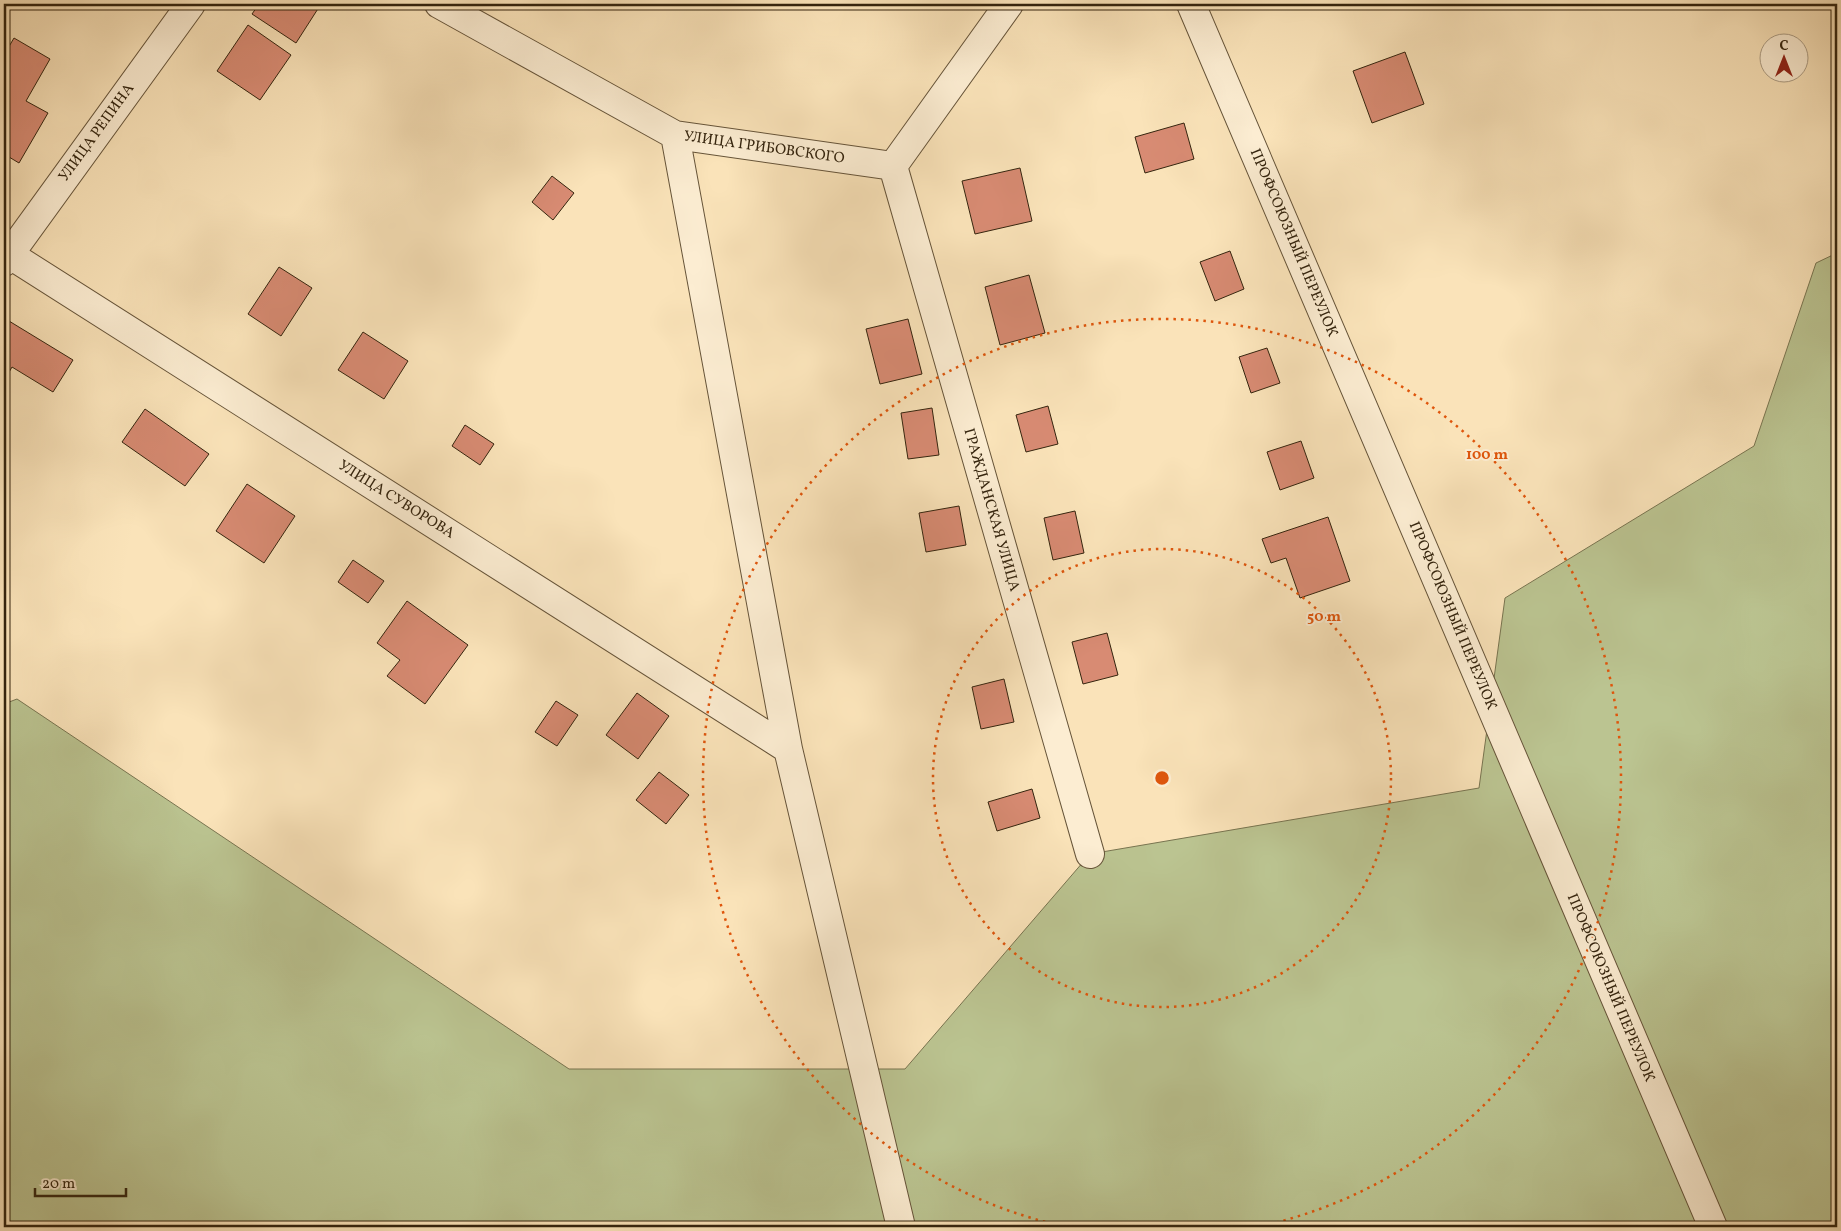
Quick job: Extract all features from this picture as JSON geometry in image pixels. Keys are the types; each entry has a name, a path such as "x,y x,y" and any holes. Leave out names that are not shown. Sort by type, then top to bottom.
{"street":[{"name":"УЛИЦА РЕПИНА","path":"6,256 191,4"},
{"name":"УЛИЦА ГРИБОВСКОГО","path":"439,4 675,135 893,166"},
{"path":"893,166 1009,4"},
{"name":"ПРОФСОЮЗНЫЙ ПЕРЕУЛОК","path":"1191,4 1712,1227"},
{"path":"675,135 788,749 901,1227"},
{"name":"ГРАЖДАНСКАЯ УЛИЦА","path":"893,166 1090,854"},
{"name":"УЛИЦА СУВОРОВА","path":"6,256 788,749"}],"green space":[{"path":"1837,253 1837,1227 4,1227 4,704 17,699 569,1069 905,1069 1090,854 1479,788 1505,598 1754,446 1816,263"}],"building":[{"path":"259,4 321,4 296,43 252,14"},
{"path":"248,25 291,55 260,100 217,71"},
{"path":"14,38 50,59 26,101 48,113 19,163 4,154 4,55"},
{"path":"1405,52 1424,104 1372,123 1353,71"},
{"path":"1184,123 1194,159 1145,173 1135,137"},
{"path":"1020,168 1032,221 975,234 962,181"},
{"path":"552,176 574,193 553,220 532,202"},
{"path":"1230,251 1244,289 1215,301 1200,262"},
{"path":"279,267 312,288 281,336 248,314"},
{"path":"1029,275 1045,333 1000,345 985,287"},
{"path":"908,319 922,374 880,384 866,329"},
{"path":"9,321 73,360 53,392 12,367 4,381 4,329"},
{"path":"363,332 408,361 384,399 338,370"},
{"path":"1267,348 1280,383 1251,393 1239,357"},
{"path":"1048,406 1058,444 1026,452 1016,415"},
{"path":"932,408 939,455 908,459 901,413"},
{"path":"145,409 209,454 185,486 122,442"},
{"path":"465,425 494,444 480,465 452,446"},
{"path":"1301,441 1314,478 1280,490 1267,452"},
{"path":"247,484 295,516 264,563 216,531"},
{"path":"959,506 966,545 926,552 919,513"},
{"path":"1075,511 1084,553 1053,560 1044,518"},
{"path":"1328,517 1350,581 1300,598 1286,558 1271,563 1262,539"},
{"path":"353,560 384,581 368,603 338,582"},
{"path":"407,601 468,645 425,704 387,676 400,660 377,643"},
{"path":"1107,633 1118,675 1083,684 1072,642"},
{"path":"1004,679 1014,722 981,729 972,687"},
{"path":"637,693 669,716 638,759 606,735"},
{"path":"556,701 578,715 557,746 535,732"},
{"path":"659,772 689,795 666,824 636,800"},
{"path":"1032,789 1040,818 997,831 988,802"}]}
